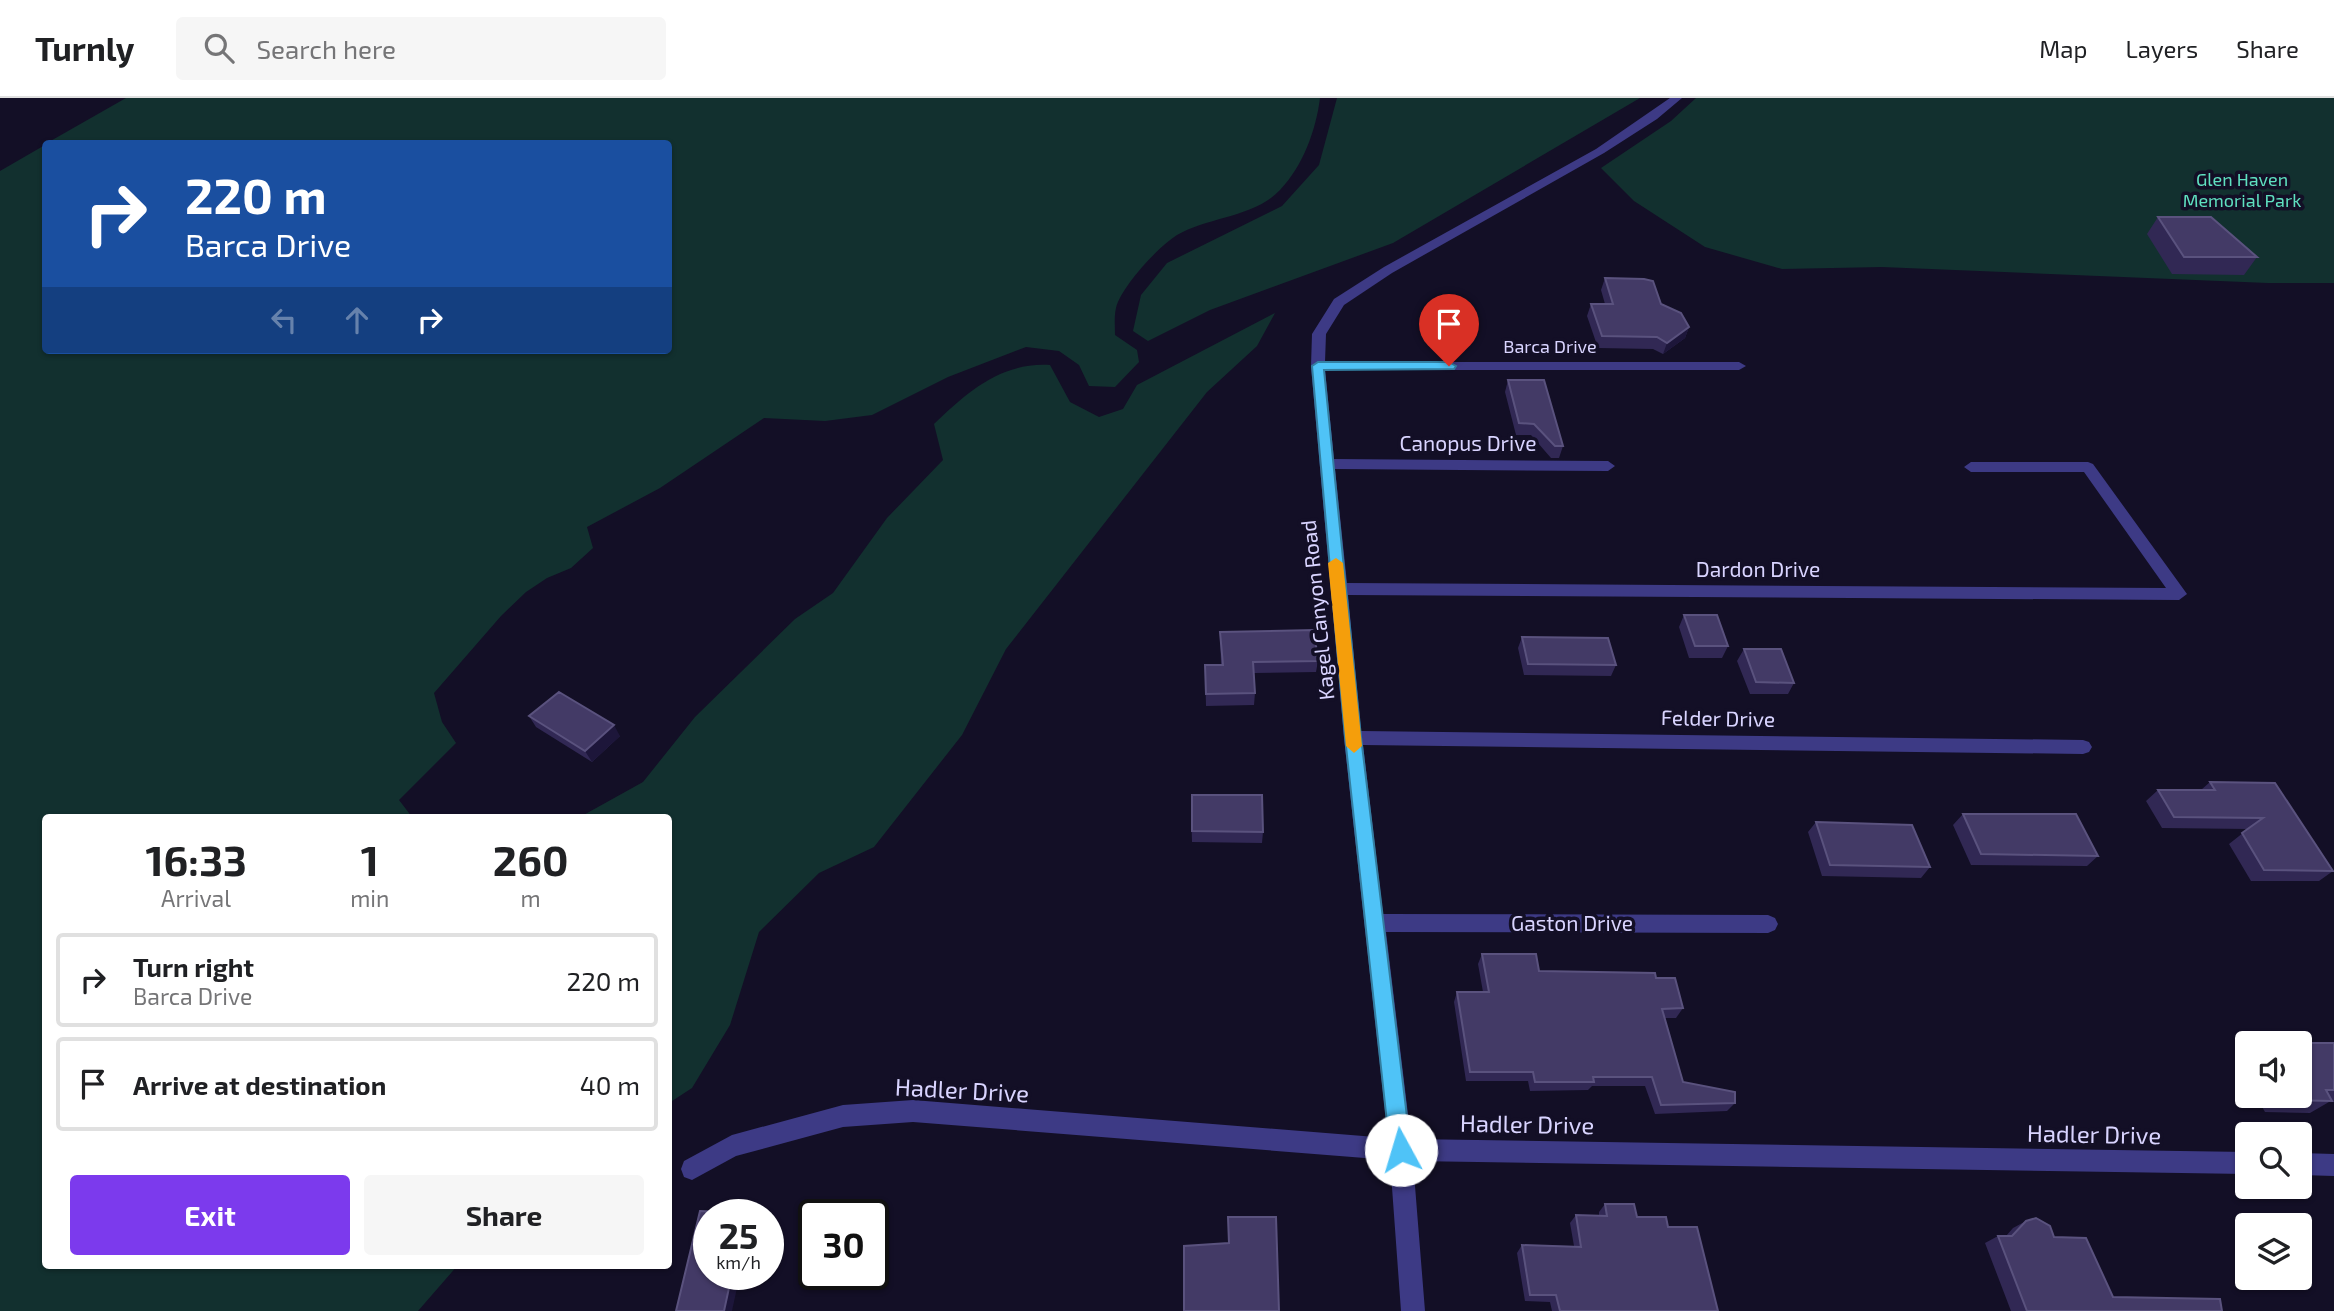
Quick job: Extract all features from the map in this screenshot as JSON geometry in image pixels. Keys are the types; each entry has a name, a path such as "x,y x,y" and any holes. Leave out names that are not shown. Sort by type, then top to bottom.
{"street":[{"name":"Kagel Canyon Road","path":"1413,1311 1401,1150 1338,589 1318,366 1319,334 1339,302 1388,270 1600,151 1677,98"},
{"name":"Barca Drive","path":"1318,366 1739,366"},
{"name":"Canopus Drive","path":"1327,464 1608,466"},
{"name":"Dardon Drive","path":"1338,589 2179,594 2088,467 1971,467"},
{"name":"Felder Drive","path":"1353,737 2083,747"},
{"name":"Gaston Drive","path":"1376,923 1768,924"},
{"name":"Hadler Drive","path":"692,1169 732,1146 843,1116 913,1111 1401,1150 2235,1163"},
{"path":"2312,1164 2334,1165"}],"green space":[{"path":"126,98 1320,98 1302,159 1280,190 1258,206 1189,229 1169,240 1125,289 1116,308 1115,335 1137,350 1139,362 1115,387 1089,386 1079,365 1059,351 1026,347 948,377 872,415 825,421 764,418 660,488 587,527 593,548 571,568 547,578 526,592 501,616 434,693 442,722 456,743 399,800 410,814 42,814 42,1269 455,1269 418,1311 0,1311 0,171 42,147 42,354 672,354 672,140 52,140"},
{"path":"1337,98 1640,98 1393,243 1210,310 1148,341 1133,331 1141,295 1167,263 1282,206 1319,165"},
{"name":"Glen Haven Memorial Park","path":"1696,98 2334,98 2334,283 2268,283 1882,267 1782,269 1705,247 1634,201 1601,168 1671,121"},
{"path":"1275,313 1257,346 1207,392 1006,649 962,735 874,847 819,873 759,932 730,1025 692,1088 672,1101 672,814 585,814 643,782 695,717 795,619 833,593 887,518 943,460 934,424 972,390 1016,368 1050,365 1070,402 1099,417 1123,409 1137,385"}],"building":[{"path":"2158,217 2211,217 2257,257 2184,257"},
{"path":"1605,278 1653,281 1661,304 1681,313 1689,327 1667,343 1657,337 1602,336 1591,304 1613,304"},
{"path":"1508,380 1544,380 1563,446 1555,446 1534,424 1519,423"},
{"path":"1684,615 1717,615 1728,646 1695,646"},
{"path":"1314,630 1318,661 1253,662 1255,693 1206,694 1205,665 1223,665 1220,632"},
{"path":"1522,637 1608,638 1616,665 1528,664"},
{"path":"1744,649 1781,649 1794,683 1756,682"},
{"path":"559,692 614,725 585,751 529,716"},
{"path":"2210,782 2275,783 2333,871 2264,870 2242,833 2263,818 2174,817 2158,790 2215,790"},
{"path":"1192,795 1262,795 1263,832 1192,831"},
{"path":"1963,814 2076,814 2098,856 1981,854"},
{"path":"1816,822 1912,825 1930,867 1830,865"},
{"path":"1482,954 1536,954 1539,971 1655,973 1656,978 1675,978 1683,1008 1662,1009 1683,1082 1735,1092 1735,1103 1661,1105 1652,1077 1593,1077 1594,1082 1535,1082 1533,1072 1470,1072 1457,992 1489,992"},
{"path":"2312,1043 2334,1043 2334,1090 2326,1090 2332,1101 2312,1101"},
{"path":"1605,1204 1634,1204 1637,1217 1666,1217 1668,1227 1697,1227 1718,1311 1560,1311 1556,1295 1530,1295 1522,1245 1581,1247 1576,1215 1607,1216"},
{"path":"1228,1217 1276,1217 1279,1311 1184,1311 1184,1246 1229,1243"},
{"path":"2036,1218 2050,1226 2054,1237 2086,1238 2113,1297 2220,1299 2222,1311 2027,1311 1998,1236 2012,1236 2026,1221"},
{"path":"693,1240 693,1290 729,1290 724,1311 676,1311"}],"slow traffic":[{"path":"1336,563 1354,746"}],"route":[{"path":"1401,1150 1353,737 1318,366 1449,366"}]}
